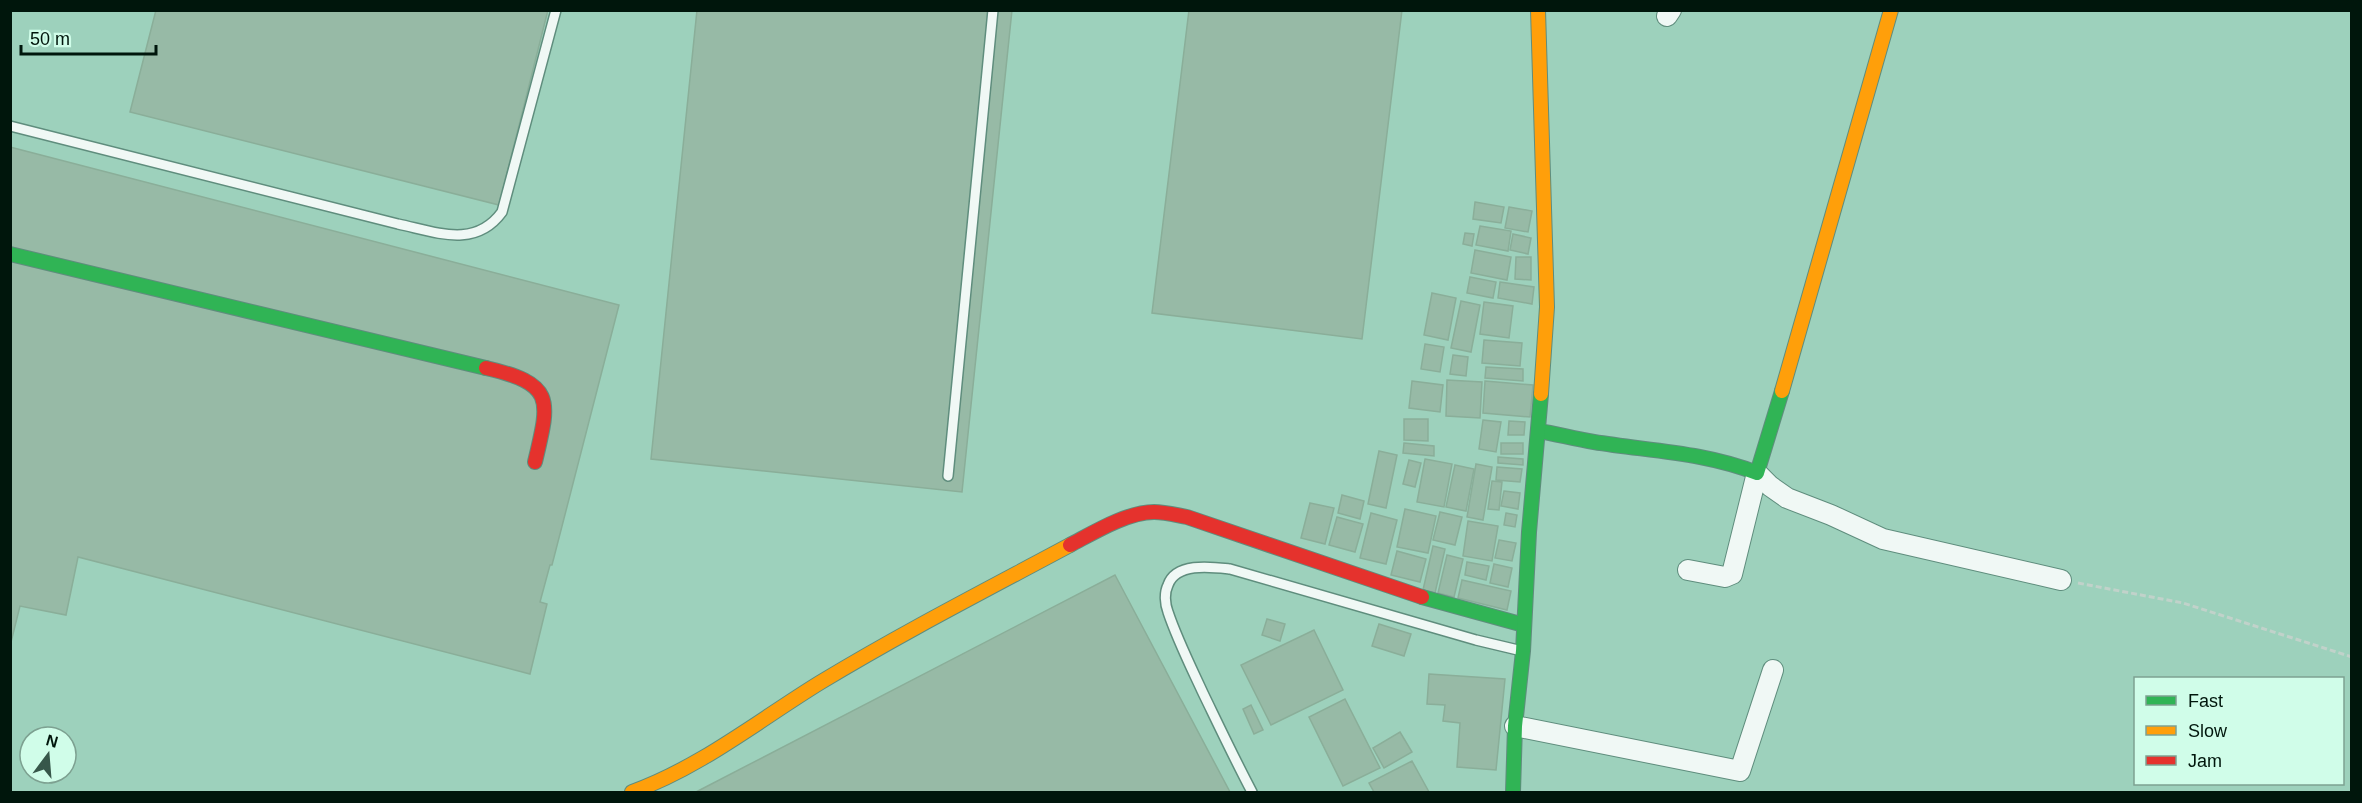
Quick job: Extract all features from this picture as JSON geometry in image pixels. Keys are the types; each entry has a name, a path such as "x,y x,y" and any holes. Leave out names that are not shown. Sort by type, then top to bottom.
{"street":[{"path":"1513,792 1515,726 1523,651 1547,307 1538,10"},
{"path":"1688,570 1725,577 1732,574 1757,473 1778,408 1887,11"},
{"path":"10,254 513,374 532,382 545,401 545,420 535,462"},
{"path":"1539,431 1594,442 1676,451 1738,464 1757,473 1787,498 1832,514 1883,539 2061,580"},
{"path":"632,792 731,741 821,682 913,628 1098,530 1138,514 1154,512 1187,517 1277,546 1400,591 1524,625"},
{"path":"1515,726 1740,771 1773,670"}],"lane":[{"path":"10,126 398,224 468,236 496,221 502,212 556,10"},
{"path":"948,476 993,10"},
{"path":"1252,792 1194,673 1167,610 1165,596 1168,583 1177,573 1190,568 1202,567 1230,569 1476,640 1523,651"}],"path":[{"path":"2061,580 2183,603 2352,657"}],"building":[{"path":"156,10 548,10 499,205 130,112"},
{"path":"697,10 1012,10 962,492 651,459"},
{"path":"1189,10 1402,10 1362,339 1152,313"},
{"path":"10,147 619,305 552,565 550,565 540,602 547,604 530,674 78,557 66,615 20,606 10,646"},
{"path":"1475,202 1504,207 1501,223 1473,219"},
{"path":"1509,207 1532,211 1528,232 1505,228"},
{"path":"1480,226 1511,231 1508,251 1476,245"},
{"path":"1465,233 1474,234 1472,246 1463,244"},
{"path":"1513,234 1531,238 1528,254 1510,250"},
{"path":"1475,250 1511,257 1507,280 1471,273"},
{"path":"1516,257 1531,257 1531,280 1515,279"},
{"path":"1470,277 1496,282 1493,298 1467,293"},
{"path":"1500,282 1534,287 1532,304 1498,298"},
{"path":"1432,293 1456,298 1448,340 1424,335"},
{"path":"1461,301 1480,305 1471,352 1451,348"},
{"path":"1484,302 1513,306 1509,338 1480,334"},
{"path":"1484,340 1522,343 1520,366 1482,363"},
{"path":"1425,344 1444,347 1440,372 1421,369"},
{"path":"1453,355 1468,357 1466,376 1450,374"},
{"path":"1486,367 1523,369 1523,381 1485,378"},
{"path":"1447,380 1482,382 1480,418 1446,416"},
{"path":"1412,381 1443,385 1440,412 1409,408"},
{"path":"1485,381 1533,385 1530,417 1483,413"},
{"path":"1404,419 1428,419 1428,441 1404,440"},
{"path":"1483,420 1501,422 1496,452 1479,449"},
{"path":"1509,421 1525,422 1524,435 1508,435"},
{"path":"1404,443 1434,446 1434,456 1403,453"},
{"path":"1501,443 1523,443 1523,454 1501,454"},
{"path":"1379,451 1397,455 1386,508 1368,504"},
{"path":"1498,457 1523,459 1523,465 1498,463"},
{"path":"1425,459 1452,464 1444,507 1417,502"},
{"path":"1409,460 1421,463 1415,487 1403,484"},
{"path":"1476,464 1492,467 1483,520 1467,517"},
{"path":"1455,465 1474,469 1466,511 1446,507"},
{"path":"1497,467 1522,469 1520,482 1496,480"},
{"path":"1492,481 1502,482 1499,510 1488,509"},
{"path":"1504,491 1520,493 1518,509 1501,506"},
{"path":"1342,495 1364,501 1360,519 1338,513"},
{"path":"1310,503 1334,508 1325,544 1301,538"},
{"path":"1405,509 1436,516 1428,553 1397,547"},
{"path":"1440,512 1462,517 1455,545 1433,540"},
{"path":"1371,513 1397,520 1386,564 1360,558"},
{"path":"1506,513 1517,515 1515,527 1504,525"},
{"path":"1337,517 1363,524 1355,552 1329,545"},
{"path":"1468,521 1498,526 1492,561 1463,556"},
{"path":"1499,540 1516,543 1512,561 1495,558"},
{"path":"1433,546 1445,549 1435,593 1423,590"},
{"path":"1397,551 1426,559 1420,582 1391,575"},
{"path":"1447,555 1463,559 1454,597 1438,593"},
{"path":"1467,562 1489,566 1486,580 1465,575"},
{"path":"1494,564 1512,568 1508,587 1490,583"},
{"path":"1115,575 1230,792 696,792"},
{"path":"1462,580 1511,591 1507,610 1458,598"},
{"path":"1267,619 1285,624 1280,641 1262,635"},
{"path":"1379,624 1411,634 1404,656 1372,646"},
{"path":"1314,630 1343,690 1271,725 1241,665"},
{"path":"1429,674 1505,679 1496,770 1457,767 1460,723 1443,721 1445,705 1427,704"},
{"path":"1345,699 1380,768 1343,786 1309,717"},
{"path":"1251,705 1263,730 1254,734 1243,709"},
{"path":"1400,732 1412,752 1384,768 1373,748"},
{"path":"1412,761 1429,792 1374,792 1369,783"}],"traffic: fast":[{"path":"10,254 486,368"},
{"path":"1539,431 1594,442 1697,456 1757,473 1782,391"},
{"path":"1513,792 1515,726 1523,651 1529,532 1541,394"},
{"path":"1422,597 1524,625"}],"traffic: slow":[{"path":"1538,10 1547,307 1541,394"},
{"path":"1782,391 1891,10"},
{"path":"632,792 682,770 852,664 1070,545"}],"traffic: jam":[{"path":"486,368 525,381 536,388 542,397 543,423 535,462"},
{"path":"1070,545 1133,515 1166,513 1187,517 1422,597"}]}
